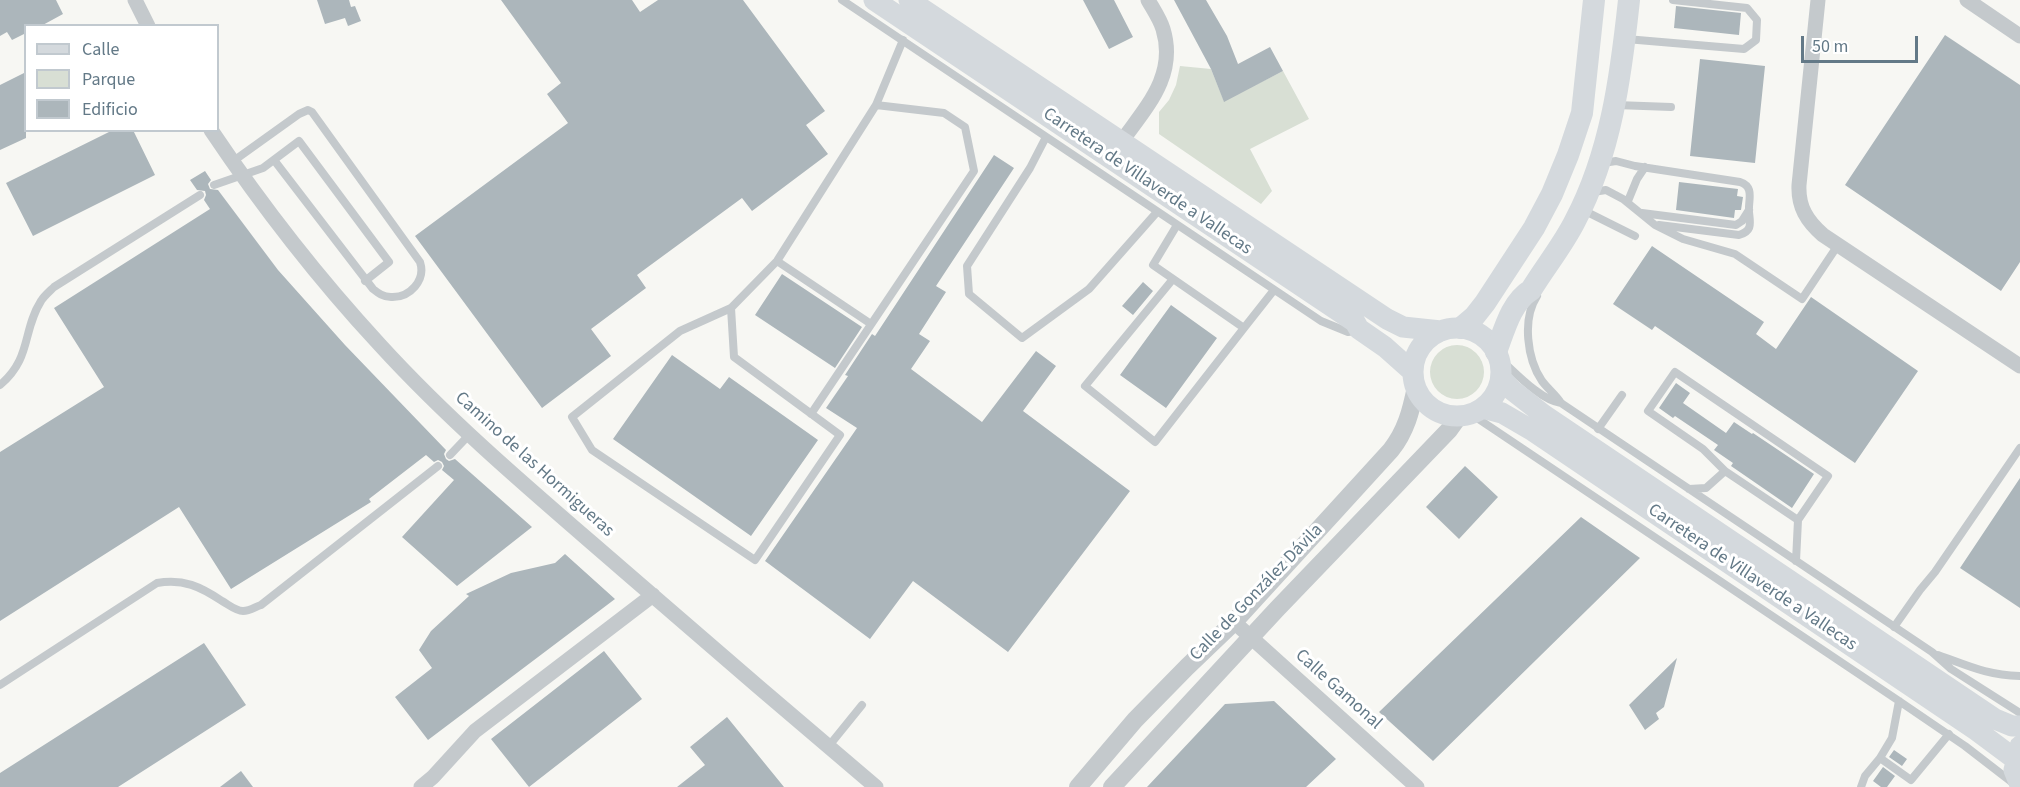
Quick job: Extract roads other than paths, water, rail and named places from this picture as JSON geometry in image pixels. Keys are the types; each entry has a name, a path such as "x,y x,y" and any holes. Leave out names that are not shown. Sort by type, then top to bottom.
{"main road":[{"name":"Carretera de Villaverde a Vallecas","path":"874,0 1355,322 1359,329 1385,347 1414,380"},
{"name":"Carretera de Villaverde a Vallecas","path":"909,0 1387,319 1403,327 1451,329"},
{"path":"1594,0 1582,113 1568,155 1544,211 1474,317 1429,337 1420,347 1415,359 1414,380 1422,399 1432,409 1445,414 1471,413 1492,400 1498,389 1499,362 1511,314 1523,295 1531,290 1575,221 1584,202 1597,167 1614,105 1629,0"},
{"path":"1451,329 1475,331 1487,340 1499,362"},
{"name":"Carretera de Villaverde a Vallecas","path":"1499,362 1512,390 1544,415 1995,719 2012,726 2020,726"},
{"name":"Carretera de Villaverde a Vallecas","path":"1471,413 1502,413 1533,431 1967,723 2018,752"},
{"path":"2018,752 2014,770 2019,786"}],"street":[{"path":"135,0 147,24"},
{"path":"1122,141 1159,87 1167,61 1163,28 1148,0"},
{"path":"1818,0 1798,196 1806,217 1813,226 1838,244 2020,366"},
{"path":"1967,0 2020,36"},
{"name":"Camino de las Hormigueras","path":"212,132 242,176 315,270 380,345 469,435 876,787"},
{"name":"Calle de González Dávila","path":"1078,787 1135,720 1234,622 1395,444 1412,408 1414,380"},
{"name":"Calle de González Dávila","path":"1112,787 1285,600 1449,430 1471,413"},
{"path":"421,787 434,777 475,730 653,595"},
{"name":"Calle Gamonal","path":"1234,622 1417,787"}],"lane":[{"path":"842,0 1274,290 1329,325 1348,332 1359,329"},
{"path":"1625,39 1744,49 1755,40 1758,20 1747,8 1673,0"},
{"path":"731,308 734,357 840,435 755,560 592,450 572,417 680,331 731,308 777,261 876,105 903,40"},
{"path":"811,414 974,171 965,127 944,113 876,105"},
{"path":"1614,105 1671,106"},
{"path":"232,162 303,111 312,112 420,262 423,270 418,284 399,296 392,297 382,295 373,289 274,160"},
{"path":"1046,137 1030,168 967,266 969,294 1022,338 1089,289 1157,212"},
{"path":"214,185 263,168 299,141 389,262 365,281"},
{"path":"1597,167 1610,161 1747,185 1750,193 1751,222 1748,231 1739,235 1655,225"},
{"path":"1628,201 1637,178 1645,167"},
{"path":"1635,236 1584,202 1599,190 1606,190 1628,201 1655,225 1683,239 1735,254 1802,299 1838,244"},
{"path":"0,385 18,365 41,300 54,287 200,195"},
{"path":"1642,213 1736,225 1742,221 1749,210"},
{"path":"1177,225 1152,265 1244,328"},
{"path":"777,261 871,324"},
{"path":"1173,279 1085,386 1155,442 1274,290"},
{"path":"1538,295 1529,315 1532,357 1543,382 1561,403 1932,652 1951,669 2020,713"},
{"path":"1499,362 1552,402 1561,403"},
{"path":"1796,561 1798,520 1828,476 1675,372 1648,411 1702,449 1725,471 1798,520"},
{"path":"1598,429 1622,395"},
{"path":"1471,413 1949,734 2019,786"},
{"path":"450,455 469,435"},
{"path":"1894,627 1935,572 2020,448"},
{"path":"0,686 157,584 173,580 193,584 233,608 243,611 261,605 438,466"},
{"path":"1688,489 1706,488 1725,471"},
{"path":"1932,652 1976,670 2020,676"},
{"path":"1861,787 1865,776 1880,758 1892,738 1899,701"},
{"path":"828,747 862,705"},
{"path":"1880,758 1908,784 1949,734"}]}
